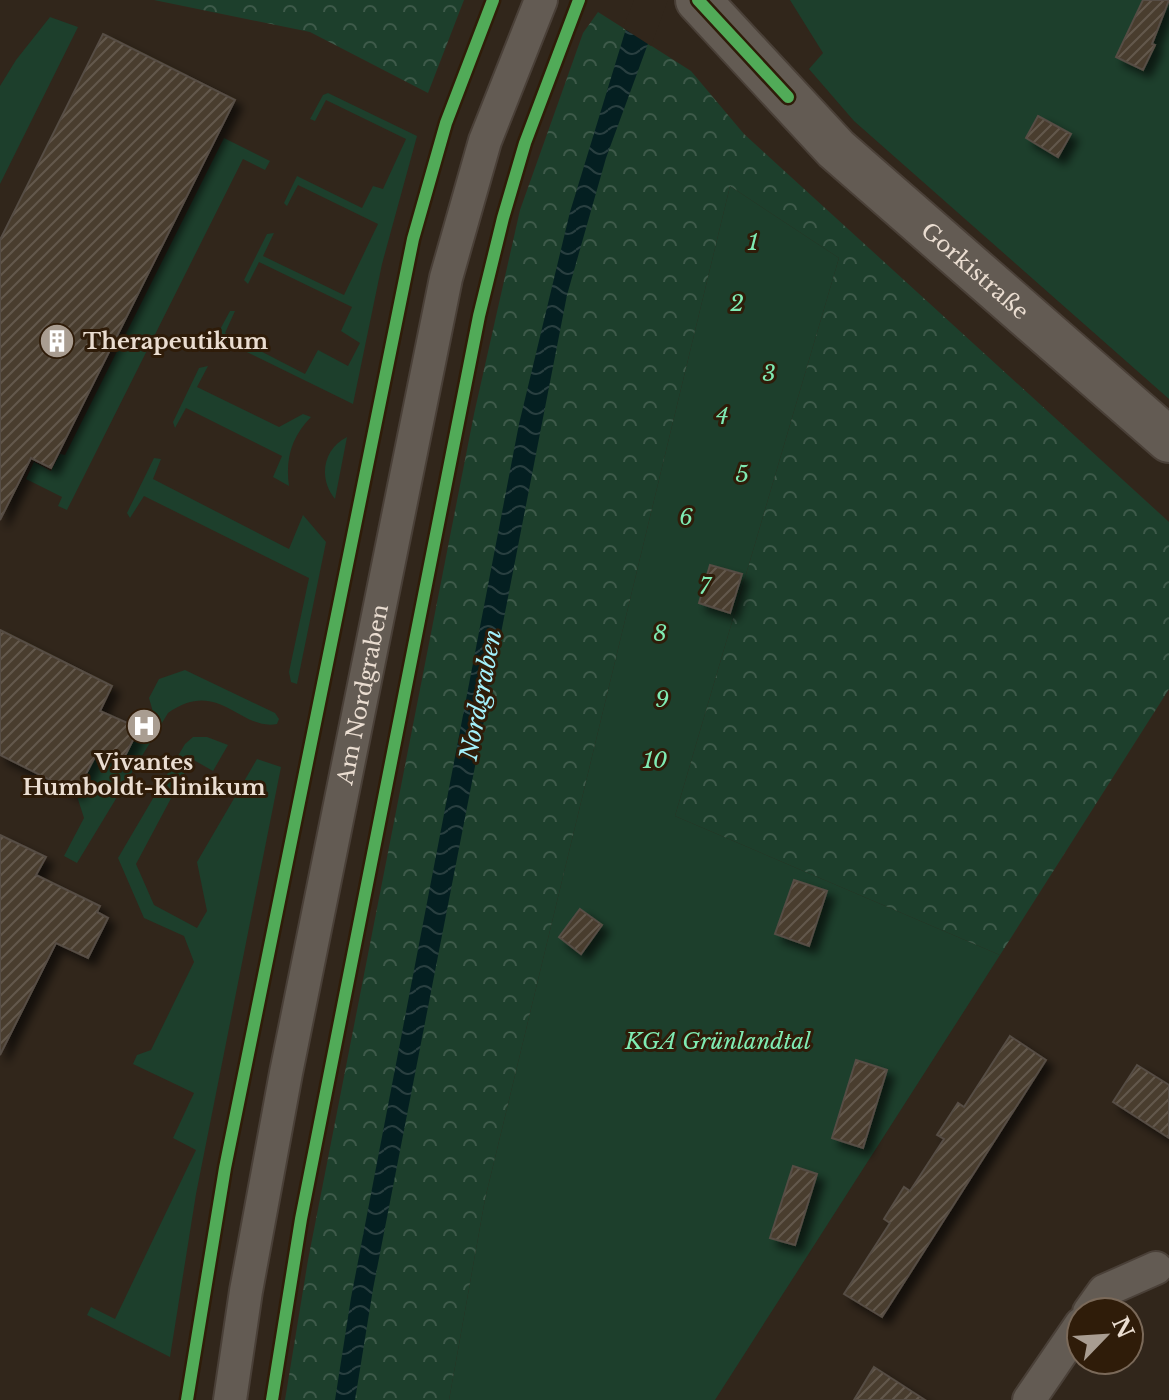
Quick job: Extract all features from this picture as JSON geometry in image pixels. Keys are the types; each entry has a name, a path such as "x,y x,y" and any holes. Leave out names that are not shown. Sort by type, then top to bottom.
{"main road":[{"name":"Gorkistraße","path":"711,1 788,97 836,149 1169,440"}],"street":[{"name":"Am Nordgraben","path":"230,1400 246,1291 286,1073 446,278 485,141 541,0"},
{"path":"1100,1296 1104,1291 1156,1268"},
{"path":"1029,1400 1065,1347"}],"green space":[{"path":"154,0 464,0 428,93 310,32"},
{"path":"790,0 1169,0 1169,399 854,121 809,69 823,53"},
{"path":"598,12 691,71 744,134 1169,522 1169,689 1000,955 675,816 839,258 730,186 485,1199 449,1400 285,1400 308,1260 474,414 520,210 583,33"},
{"path":"50,17 78,27 0,184 0,86"},
{"path":"328,93 417,136 382,264 353,404 216,337 230,311 235,311 225,333 305,374 318,350 348,366 360,343 341,331 352,307 259,262 248,284 244,280 267,234 274,233 263,256 344,295 378,224 298,185 287,206 284,203 297,176 362,208 373,186 383,189 406,139 326,100 315,121 310,119 323,95"},
{"path":"224,138 270,161 265,170 243,159 67,510 58,506 62,497 26,479 34,462 51,471 60,454 65,455"},
{"name":"KGA Grünlandtal","path":"730,186 839,258 675,816 1000,955 715,1400 449,1400 485,1199"},
{"path":"208,366 197,387 279,427 303,414 311,417 291,448 289,486 273,477 282,456 186,408 175,428 173,422 199,368"},
{"path":"347,437 335,499 326,482 326,465 333,449"},
{"path":"154,458 161,459 153,479 289,549 303,515 326,542 297,684 291,682 289,672 309,578 144,496 130,518 127,513"},
{"path":"185,670 275,713 279,719 277,724 263,724 215,703 201,701 186,703 168,713 77,863 64,856 84,818 76,793 101,745 135,742 153,712 149,698 159,679"},
{"path":"193,737 207,737 228,745 213,771 192,759 136,864 154,905 197,928 207,911 197,862 257,759 281,767 196,1194 170,1357 87,1315 91,1307 115,1319 196,1150 173,1138 194,1093 133,1064 137,1055 151,1050 194,962 184,936 144,918 118,858 185,744"}],"water":[{"name":"Nordgraben","path":"638,0 664,0 606,158 567,295 373,1289 355,1400 335,1400 351,1298 519,424 570,212 625,32"}],"pier":[{"path":"634,0 668,0 651,46 623,28"}],"building":[{"path":"1143,0 1169,0 1152,44 1155,45 1143,70 1116,57"},
{"name":"Therapeutikum","path":"103,34 235,100 51,468 31,458 0,520 0,240"},
{"path":"1038,116 1071,134 1058,157 1026,138"},
{"path":"710,565 742,574 730,613 699,603"},
{"path":"0,630 112,686 100,711 139,728 121,764 97,753 76,793 0,755"},
{"path":"0,835 46,857 36,875 100,906 97,912 108,918 88,958 56,943 0,1055"},
{"path":"794,880 827,891 809,946 775,934"},
{"path":"580,909 602,925 581,954 559,937"},
{"path":"1010,1036 1046,1060 882,1317 844,1294 890,1223 884,1219 904,1187 910,1191 944,1139 937,1135 958,1103 964,1107"},
{"path":"856,1060 887,1070 863,1148 832,1138"},
{"path":"1137,1065 1169,1085 1169,1138 1113,1102"},
{"path":"793,1166 817,1174 795,1245 770,1238"},
{"path":"874,1367 925,1400 854,1400"}],"cycle path":[{"path":"187,1400 225,1168 413,239 446,123 493,0"},
{"path":"272,1400 301,1219 479,316 525,143 579,0"},
{"path":"698,0 788,97"}],"place":[{"name":"Therapeutikum","path":"57,341"},
{"name":"Vivantes Humboldt-Klinikum","path":"144,726"}],"park label":[{"name":"1","path":"753,242"},
{"name":"2","path":"737,303"},
{"name":"3","path":"769,373"},
{"name":"4","path":"722,416"},
{"name":"5","path":"742,474"},
{"name":"6","path":"686,517"},
{"name":"7","path":"705,586"},
{"name":"8","path":"660,633"},
{"name":"9","path":"662,699"},
{"name":"10","path":"655,760"}]}
